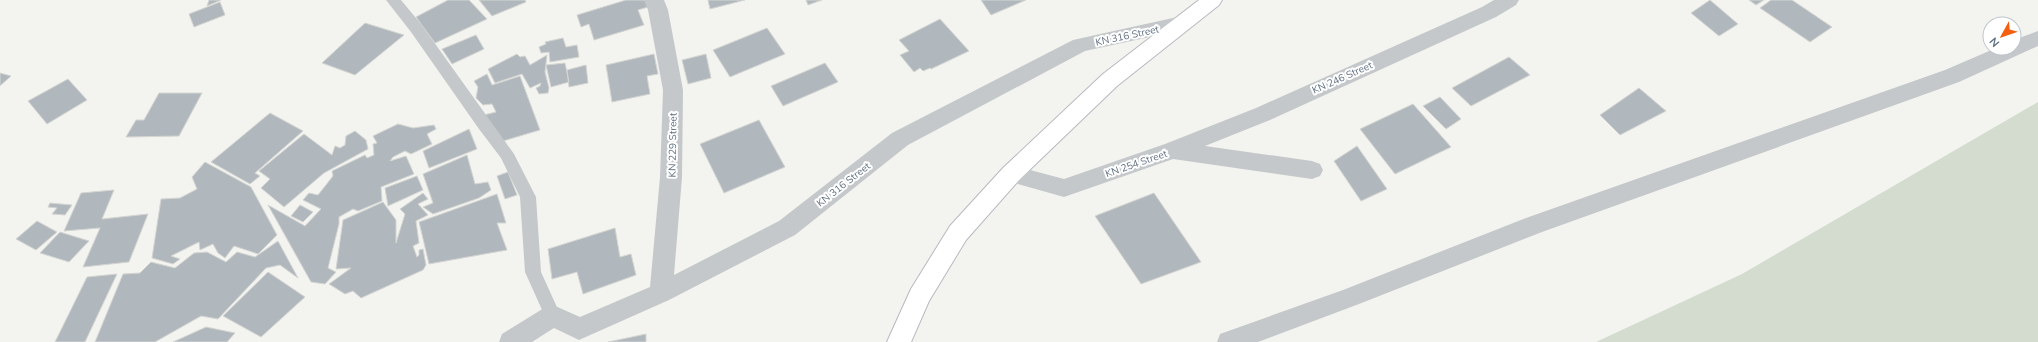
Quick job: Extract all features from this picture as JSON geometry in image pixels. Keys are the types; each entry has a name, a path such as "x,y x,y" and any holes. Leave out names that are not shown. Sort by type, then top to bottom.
{"main road":[{"path":"899,342 919,296 958,234 1011,174 1110,80 1212,0"}],"street":[{"name":"KN 229 Street","path":"654,0 658,10 672,90 672,177 661,293"},
{"name":"KN 246 Street","path":"1173,150 1263,114 1489,12 1509,0"},
{"name":"KN 316 Street","path":"553,316 579,329 661,293 787,228 900,140 1080,45 1182,23"},
{"path":"1229,342 1351,297 1534,225 1952,76 2038,38"},
{"name":"KN 254 Street","path":"1011,174 1064,188 1173,150 1312,170"},
{"path":"511,342 553,316"}],"lane":[{"path":"393,0 416,28 484,125 507,154 528,197 529,232 533,272 553,316"}],"shaded area":[{"path":"2038,102 2038,342 1596,342 1742,274"}],"building":[{"path":"209,0 221,0 207,6"},
{"path":"448,0 469,0 487,19 435,43 416,17"},
{"path":"479,0 525,0 526,2 492,16"},
{"path":"626,0 646,0 648,7 638,10 644,25 594,40 589,24 581,27 577,15"},
{"path":"708,0 745,0 710,9"},
{"path":"806,0 822,0 808,5"},
{"path":"981,0 1026,0 991,15"},
{"path":"1710,0 1738,24 1719,36 1691,13"},
{"path":"1749,0 1764,0 1756,5"},
{"path":"1771,0 1792,0 1832,27 1810,42 1760,8"},
{"path":"220,2 225,15 194,27 189,14"},
{"path":"940,19 969,51 931,69 930,68 923,71 920,68 914,72 900,55 909,51 899,40"},
{"path":"365,23 404,35 355,75 322,63"},
{"path":"767,28 785,54 730,77 713,50"},
{"path":"476,35 484,49 452,64 442,49"},
{"path":"563,38 566,47 577,45 579,57 550,62 549,52 541,53 539,47 546,44 545,42"},
{"path":"517,54 520,57 525,56 530,65 547,55 545,72 549,88 548,93 539,94 536,88 540,86 541,83 530,88 522,74 495,83 488,69"},
{"path":"654,54 658,74 647,76 650,94 612,102 606,65"},
{"path":"706,54 711,78 688,84 682,60"},
{"path":"1509,57 1530,75 1471,106 1452,88"},
{"path":"565,63 569,82 551,87 546,65"},
{"path":"825,63 838,82 783,106 771,86"},
{"path":"586,65 588,83 569,87 567,70"},
{"path":"0,73 11,76 0,86"},
{"path":"487,74 492,85 520,76 540,130 503,141 484,115 496,112 492,104 483,105 476,98 478,87 474,81"},
{"path":"68,79 87,100 47,124 28,101"},
{"path":"1639,88 1666,111 1620,135 1600,115"},
{"path":"159,93 202,93 179,136 126,137 136,120 144,120"},
{"path":"1440,97 1461,119 1446,129 1423,106"},
{"path":"1413,104 1451,147 1395,174 1360,129"},
{"path":"270,113 303,131 255,173 260,176 250,184 211,162"},
{"path":"759,120 785,167 724,193 700,144"},
{"path":"398,124 413,128 434,125 436,129 427,134 432,144 411,154 405,151 393,157 390,161 406,156 414,174 381,187 382,201 358,211 353,209 339,217 339,224 328,268 336,272 325,284 311,282 268,205 305,226 321,209 303,200 309,193 318,195 333,176 332,171 365,155 367,158 374,155 373,144 377,143 373,136"},
{"path":"469,129 477,149 429,168 423,151"},
{"path":"355,131 366,140 368,149 324,173 284,207 261,188 270,179 259,171 304,134 332,155 335,146 340,148 345,145 346,136"},
{"path":"1357,146 1387,189 1361,201 1334,161"},
{"path":"467,155 475,184 488,182 491,190 479,198 433,214 423,207 433,203 423,174"},
{"path":"205,162 251,187 277,235 258,254 234,246 225,258 218,253 213,244 200,250 199,242 171,256 180,259 173,264 152,258 161,199 180,198 197,189 192,177"},
{"path":"508,172 517,195 505,199 497,176"},
{"path":"417,176 423,190 388,206 385,188"},
{"path":"114,190 102,219 148,214 129,262 83,267 100,228 64,231 81,193"},
{"path":"423,193 428,199 418,204 428,215 416,221 419,243 413,246 417,257 419,255 419,250 423,249 426,265 423,270 361,298 353,291 345,294 329,284 351,268 336,269 343,220 383,202 396,220 396,243 405,214 400,209"},
{"path":"1154,193 1201,262 1141,284 1095,216"},
{"path":"497,194 506,223 497,223 507,250 429,264 419,222"},
{"path":"50,203 72,205 65,215 52,214 57,208 48,207"},
{"path":"300,205 313,212 303,222 291,216"},
{"path":"37,221 57,232 36,250 16,239"},
{"path":"615,228 620,257 631,254 636,275 583,294 577,272 552,279 548,249"},
{"path":"60,232 89,241 69,262 40,253"},
{"path":"278,241 298,278 280,265 266,268 218,319 201,316 155,342 95,342 123,274 140,273 151,262 175,268 194,253 207,252 226,262 237,252 255,257"},
{"path":"268,272 305,297 261,337 223,316"},
{"path":"117,274 85,342 55,342 87,277"},
{"path":"206,327 235,333 227,342 173,342"},
{"path":"646,334 646,342 608,342"}]}
